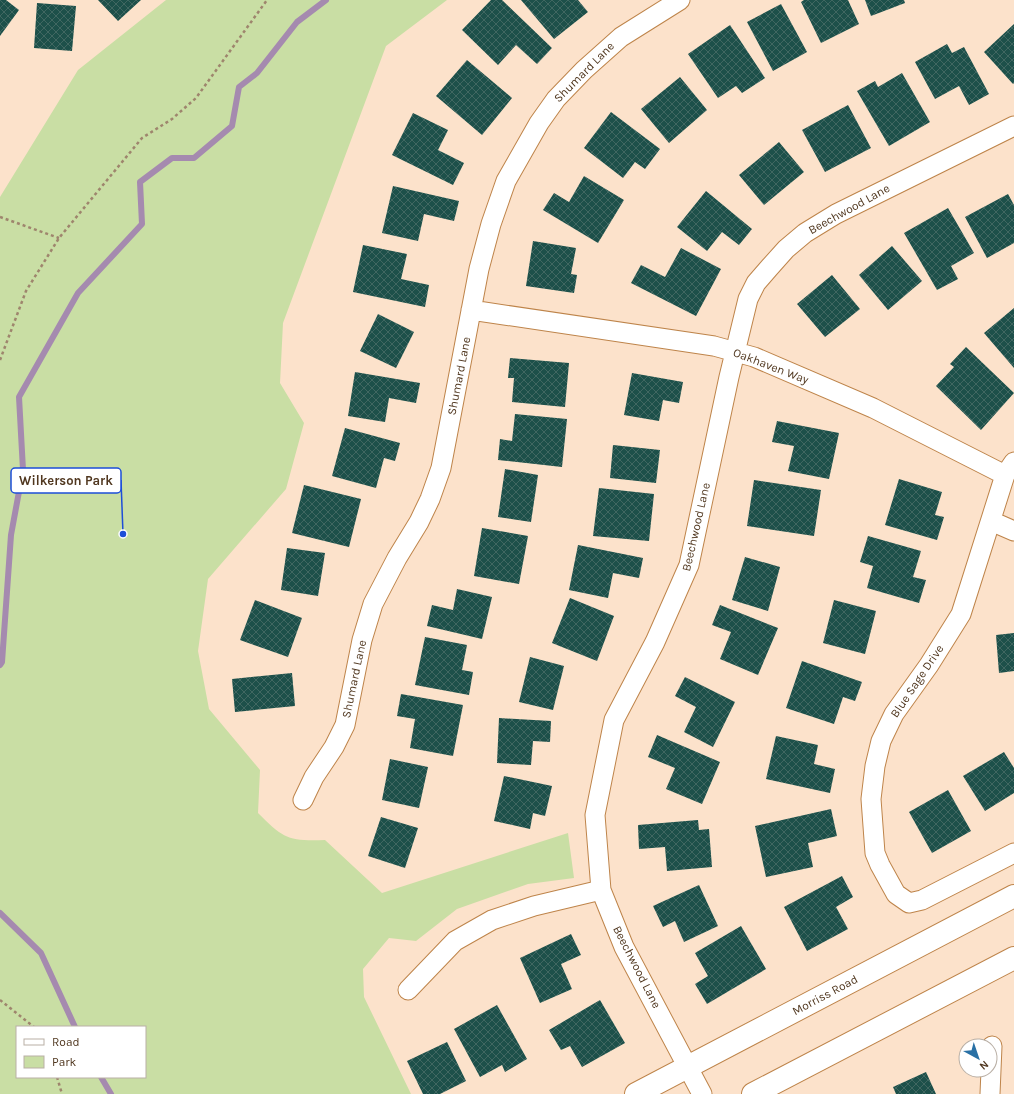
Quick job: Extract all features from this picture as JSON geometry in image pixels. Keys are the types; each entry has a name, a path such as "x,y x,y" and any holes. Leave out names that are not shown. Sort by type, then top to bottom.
{"main road":[{"name":"Morriss Road","path":"636,1094 1014,896"},
{"path":"753,1094 1014,958"}],"street":[{"name":"Shumard Lane","path":"303,800 345,725 362,640 374,604 419,522 430,499 441,468 479,269 489,231 503,188 539,123 556,99 584,70 621,37 680,0"},
{"name":"Beechwood Lane","path":"702,1094 624,947 601,890 595,814 614,720 655,642 689,565 735,352 748,299 756,283 786,249 805,233 836,214 1014,126"},
{"name":"Oakhaven Way","path":"471,310 714,346 754,357 1010,469"},
{"name":"Blue Sage Drive","path":"1010,469 990,521 961,614 929,665 894,714 881,741 874,766 871,799 875,853 896,894 909,903 922,900 1014,853"},
{"path":"990,521 1014,531"},
{"path":"408,990 456,941 492,920 534,906 601,890"},
{"path":"990,1094 991,1078"}],"path":[{"path":"0,360 26,291 59,238 142,138 172,119 196,98 267,0"},
{"path":"0,217 59,238"},
{"path":"0,1000 33,1026"},
{"path":"57,1078 62,1094"}],"green space":[{"path":"166,0 447,0 386,46 283,323 280,383 304,423 286,489 208,579 198,651 209,709 260,770 258,813 274,828 287,837 303,840 325,840 382,893 568,833 574,878 528,884 457,909 416,941 389,938 363,969 364,997 411,1094 0,1094 0,197 78,70"}],"building":[{"path":"0,0 6,0 19,10 0,36"},
{"path":"98,0 141,0 118,21"},
{"path":"491,0 502,0 552,48 537,64 516,45 498,65 462,30"},
{"path":"521,0 578,0 588,12 554,39"},
{"path":"804,0 848,0 859,24 821,43 801,2"},
{"path":"865,0 904,0 905,3 871,16"},
{"path":"37,3 76,6 72,51 34,48"},
{"path":"781,4 807,52 773,71 747,22"},
{"path":"1014,24 1014,83 1013,84 984,52"},
{"path":"730,25 765,78 742,93 736,86 718,98 688,54"},
{"path":"947,44 952,53 964,47 989,94 969,105 959,86 935,99 915,62"},
{"path":"467,60 512,98 482,135 436,96"},
{"path":"902,73 930,122 889,146 857,91 875,81 878,87"},
{"path":"680,77 707,110 669,143 641,109"},
{"path":"848,105 871,148 825,172 802,130"},
{"path":"611,112 660,149 645,169 635,162 623,178 584,148"},
{"path":"413,113 448,130 438,150 464,163 453,185 392,155"},
{"path":"779,142 804,172 764,205 739,175"},
{"path":"584,176 624,200 598,243 543,210 554,193 569,202"},
{"path":"393,186 459,201 454,221 424,214 418,241 382,233"},
{"path":"706,191 752,229 739,245 722,232 707,251 677,227"},
{"path":"1008,194 1014,205 1014,243 987,258 965,217"},
{"path":"948,208 974,253 951,266 958,279 937,290 904,233"},
{"path":"533,241 576,248 571,274 577,275 574,293 526,286"},
{"path":"363,245 407,254 401,279 429,285 425,307 353,292"},
{"path":"892,246 922,281 888,310 859,275"},
{"path":"681,248 721,269 696,316 631,283 641,265 665,277"},
{"path":"832,275 860,309 825,337 797,304"},
{"path":"1014,308 1014,368 984,333"},
{"path":"378,314 414,332 396,368 360,351"},
{"path":"966,347 1014,393 981,430 936,386 954,367 950,364"},
{"path":"510,358 569,363 565,407 512,402 514,378 508,378"},
{"path":"355,372 420,383 416,403 389,398 385,422 348,416"},
{"path":"632,373 683,382 679,403 663,400 659,421 624,415"},
{"path":"515,414 567,419 562,467 498,460 500,439 512,441"},
{"path":"777,421 839,433 829,479 788,471 794,446 772,442"},
{"path":"345,428 400,443 395,461 384,458 376,488 332,476"},
{"path":"613,445 660,450 656,483 610,478"},
{"path":"505,469 538,475 531,522 498,517"},
{"path":"899,479 942,492 935,515 944,517 937,540 885,525"},
{"path":"754,480 821,490 814,536 747,526"},
{"path":"304,485 361,499 349,547 292,533"},
{"path":"599,488 654,494 649,541 593,536"},
{"path":"482,528 528,536 519,584 474,576"},
{"path":"868,536 921,551 913,577 926,580 919,603 867,588 873,566 860,562"},
{"path":"578,545 643,558 639,578 613,573 608,598 569,590"},
{"path":"287,548 325,553 318,596 281,590"},
{"path":"745,557 780,567 768,611 732,600"},
{"path":"457,589 492,597 482,639 427,626 432,605 453,610"},
{"path":"570,598 614,616 597,661 552,643"},
{"path":"255,600 302,618 288,657 240,640"},
{"path":"834,600 876,611 865,654 823,643"},
{"path":"720,605 778,628 758,675 720,659 731,632 712,625"},
{"path":"1014,633 1014,671 999,673 996,635"},
{"path":"425,637 467,645 462,670 473,672 469,695 415,685"},
{"path":"530,657 564,666 553,710 519,702"},
{"path":"802,661 862,682 855,701 843,697 834,724 786,708"},
{"path":"292,673 295,706 235,712 232,679"},
{"path":"685,677 735,702 713,747 684,732 696,707 675,696"},
{"path":"401,694 463,705 453,756 410,748 415,719 397,716"},
{"path":"499,718 551,721 550,742 533,741 531,765 497,763"},
{"path":"657,735 720,762 702,804 666,789 675,768 648,757"},
{"path":"776,736 818,745 814,764 835,769 830,793 766,779"},
{"path":"1004,752 1014,768 1014,793 985,811 963,776"},
{"path":"390,759 428,767 419,808 382,800"},
{"path":"504,776 552,786 545,816 533,813 530,829 494,821"},
{"path":"948,790 971,831 932,853 909,812"},
{"path":"831,809 837,836 808,843 813,867 766,877 755,826"},
{"path":"381,817 418,828 405,868 368,856"},
{"path":"698,820 699,830 709,829 712,867 667,871 665,847 639,849 638,825"},
{"path":"842,876 853,897 836,907 848,929 807,951 784,907"},
{"path":"699,885 718,926 684,942 675,921 663,927 653,906"},
{"path":"741,926 766,969 707,1004 695,984 708,976 695,953"},
{"path":"571,934 581,955 561,964 572,989 540,1003 520,958"},
{"path":"600,1000 625,1043 582,1067 570,1046 561,1050 549,1030"},
{"path":"497,1005 527,1059 505,1072 502,1065 480,1077 454,1029"},
{"path":"447,1042 466,1081 440,1094 423,1094 407,1061"},
{"path":"926,1072 936,1094 896,1094 893,1087"}],"waterway":[{"path":"0,665 2,662 11,535 23,470 19,397 78,293 142,224 140,182 172,158 194,158 232,126 239,87 257,73 297,22 326,0"},
{"path":"0,913 41,953 75,1026"},
{"path":"102,1078 111,1094"}],"place":[{"name":"Wilkerson Park","path":"123,534"}]}
